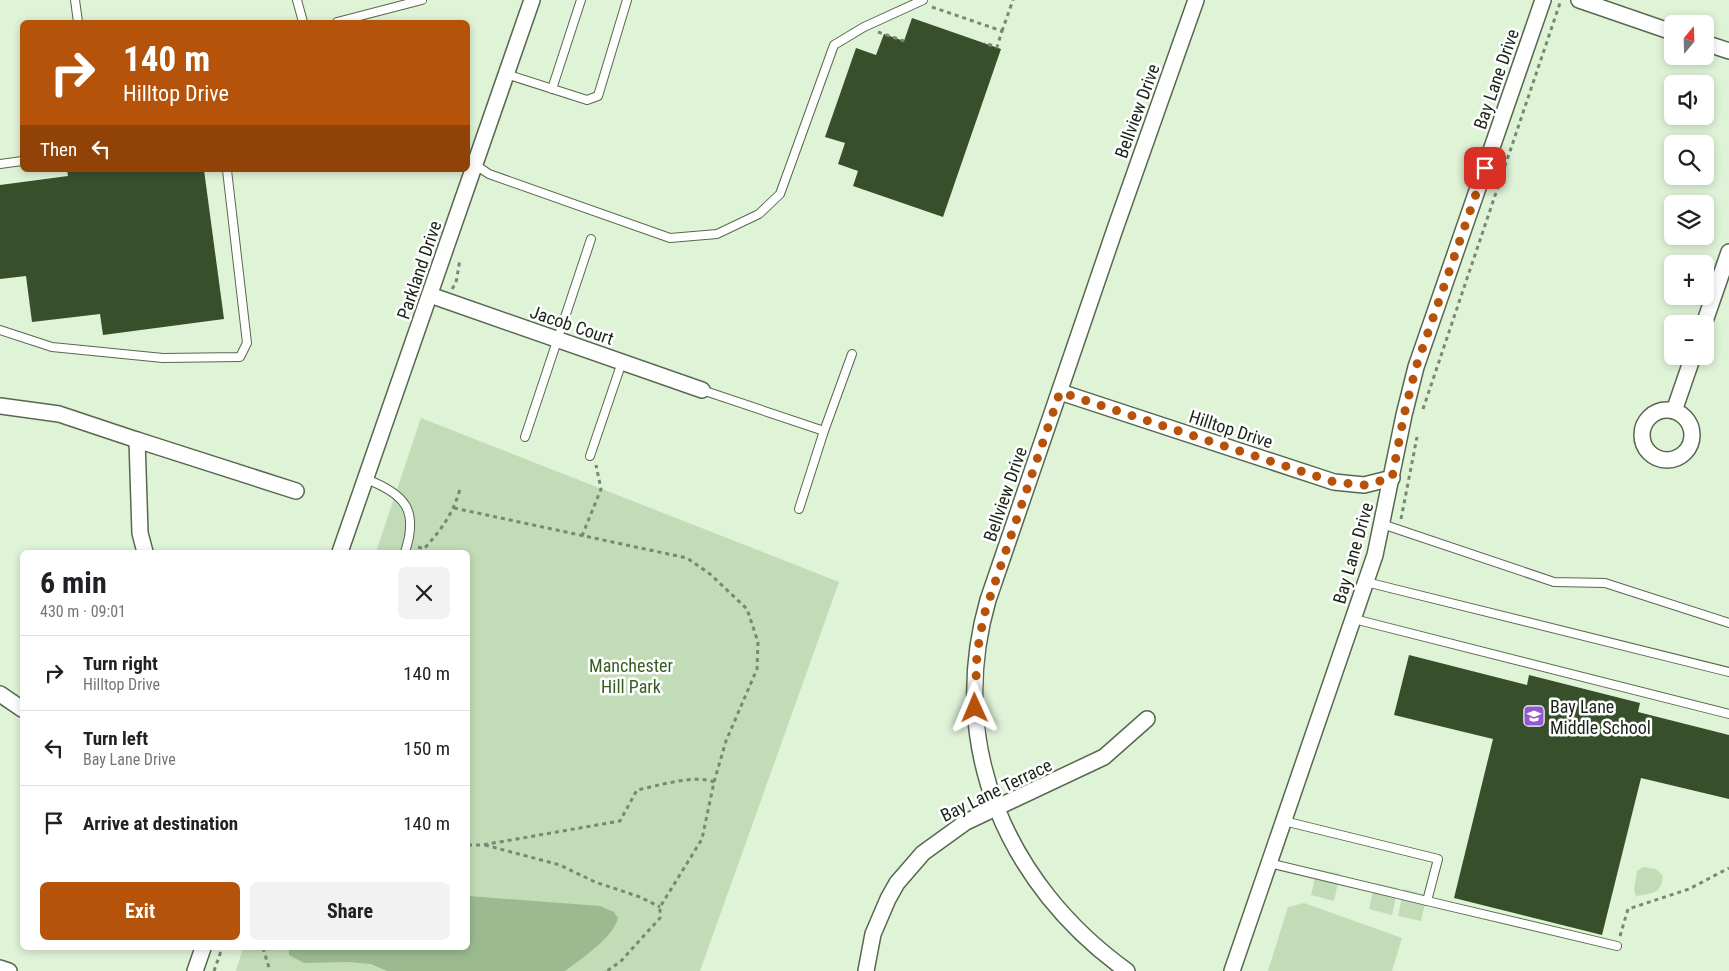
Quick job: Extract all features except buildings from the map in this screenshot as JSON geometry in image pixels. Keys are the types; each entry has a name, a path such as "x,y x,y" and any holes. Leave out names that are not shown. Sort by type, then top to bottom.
{"street":[{"name":"Parkland Drive","path":"471,162 506,74 532,0"},
{"name":"Bellview Drive","path":"1127,971 1072,925 1049,900 1012,844 996,808 980,755 974,690 977,653 988,600 1114,229 1196,0"},
{"name":"Bay Lane Drive","path":"1232,971 1366,582 1382,524 1404,415 1416,367 1543,0"},
{"path":"1579,0 1664,29"},
{"path":"1714,46 1729,51"},
{"name":"Parkland Drive","path":"341,550 430,295 468,172"},
{"path":"1707,315 1729,252"},
{"name":"Jacob Court","path":"430,295 702,390"},
{"path":"1674,411 1690,365"},
{"name":"Hilltop Drive","path":"1060,392 1334,482 1364,485 1392,478"},
{"path":"0,406 59,414 296,492"},
{"path":"137,440 140,533 144,550"},
{"path":"0,694 20,708"},
{"name":"Bay Lane Terrace","path":"866,971 873,934 897,883 913,862 936,841 966,822 1104,757 1147,719"},
{"path":"195,971 202,950"},
{"path":"0,968 10,971"}],"lane":[{"path":"75,0 78,20"},
{"path":"297,0 302,20"},
{"path":"344,20 422,0"},
{"path":"552,89 581,0"},
{"path":"506,74 587,100 598,96 627,0"},
{"path":"471,162 489,174 670,238 717,234 758,214 780,194 834,45 864,27 922,0"},
{"path":"0,164 20,161"},
{"path":"0,330 52,347 163,358 240,357 246,343 227,172"},
{"path":"525,436 591,239"},
{"path":"798,509 852,354"},
{"path":"590,456 622,362"},
{"path":"702,390 824,431"},
{"path":"366,479 396,493 406,504 411,520 406,549"},
{"path":"1382,524 1554,582 1605,582 1729,623"},
{"path":"1366,582 1729,672"},
{"path":"1354,619 1729,714"},
{"path":"1284,821 1438,859 1427,901"},
{"path":"1269,863 1617,946"}],"path":[{"path":"984,43 997,47 1013,0"},
{"path":"1422,410 1561,0"},
{"path":"932,7 1002,31"},
{"path":"869,36 878,32 904,42"},
{"path":"1401,522 1418,428"},
{"path":"582,536 601,489 596,463 590,456"},
{"path":"406,549 424,549 443,528 454,508 460,489"},
{"path":"454,508 687,558 710,574 747,609 758,642 756,669 726,741 714,782 702,839 660,908 660,918 621,961 607,971"},
{"path":"470,845 482,845 620,821 637,790 676,782 707,779 714,782"},
{"path":"482,845 560,865 595,882 640,897 660,908"},
{"path":"1617,946 1628,909 1689,889 1729,868"},
{"path":"214,971 221,950"},
{"path":"264,950 270,971"}],"green space":[{"name":"Manchester Hill Park","path":"421,418 839,582 700,971 236,971 242,950 470,950 470,550 377,550"},
{"path":"1643,867 1656,869 1663,876 1662,882 1655,892 1636,896 1634,890 1637,871"},
{"path":"1317,869 1340,874 1334,901 1311,895"},
{"path":"1375,883 1398,888 1392,915 1369,909"},
{"path":"1404,889 1427,895 1421,921 1398,916"},
{"path":"1304,903 1402,938 1392,971 1268,971 1288,907"}],"shaded area":[{"path":"470,896 600,906 614,912 618,918 615,926 603,940 565,971 387,971 371,964 348,962 304,963 289,955 289,950 470,950"}],"place":[{"name":"Bay Lane Middle School","path":"1534,716"}],"route":[{"path":"975,708 974,690 977,653 988,600 1060,392 1334,482 1346,485 1364,485 1392,478 1404,415 1416,367 1485,168"}]}
